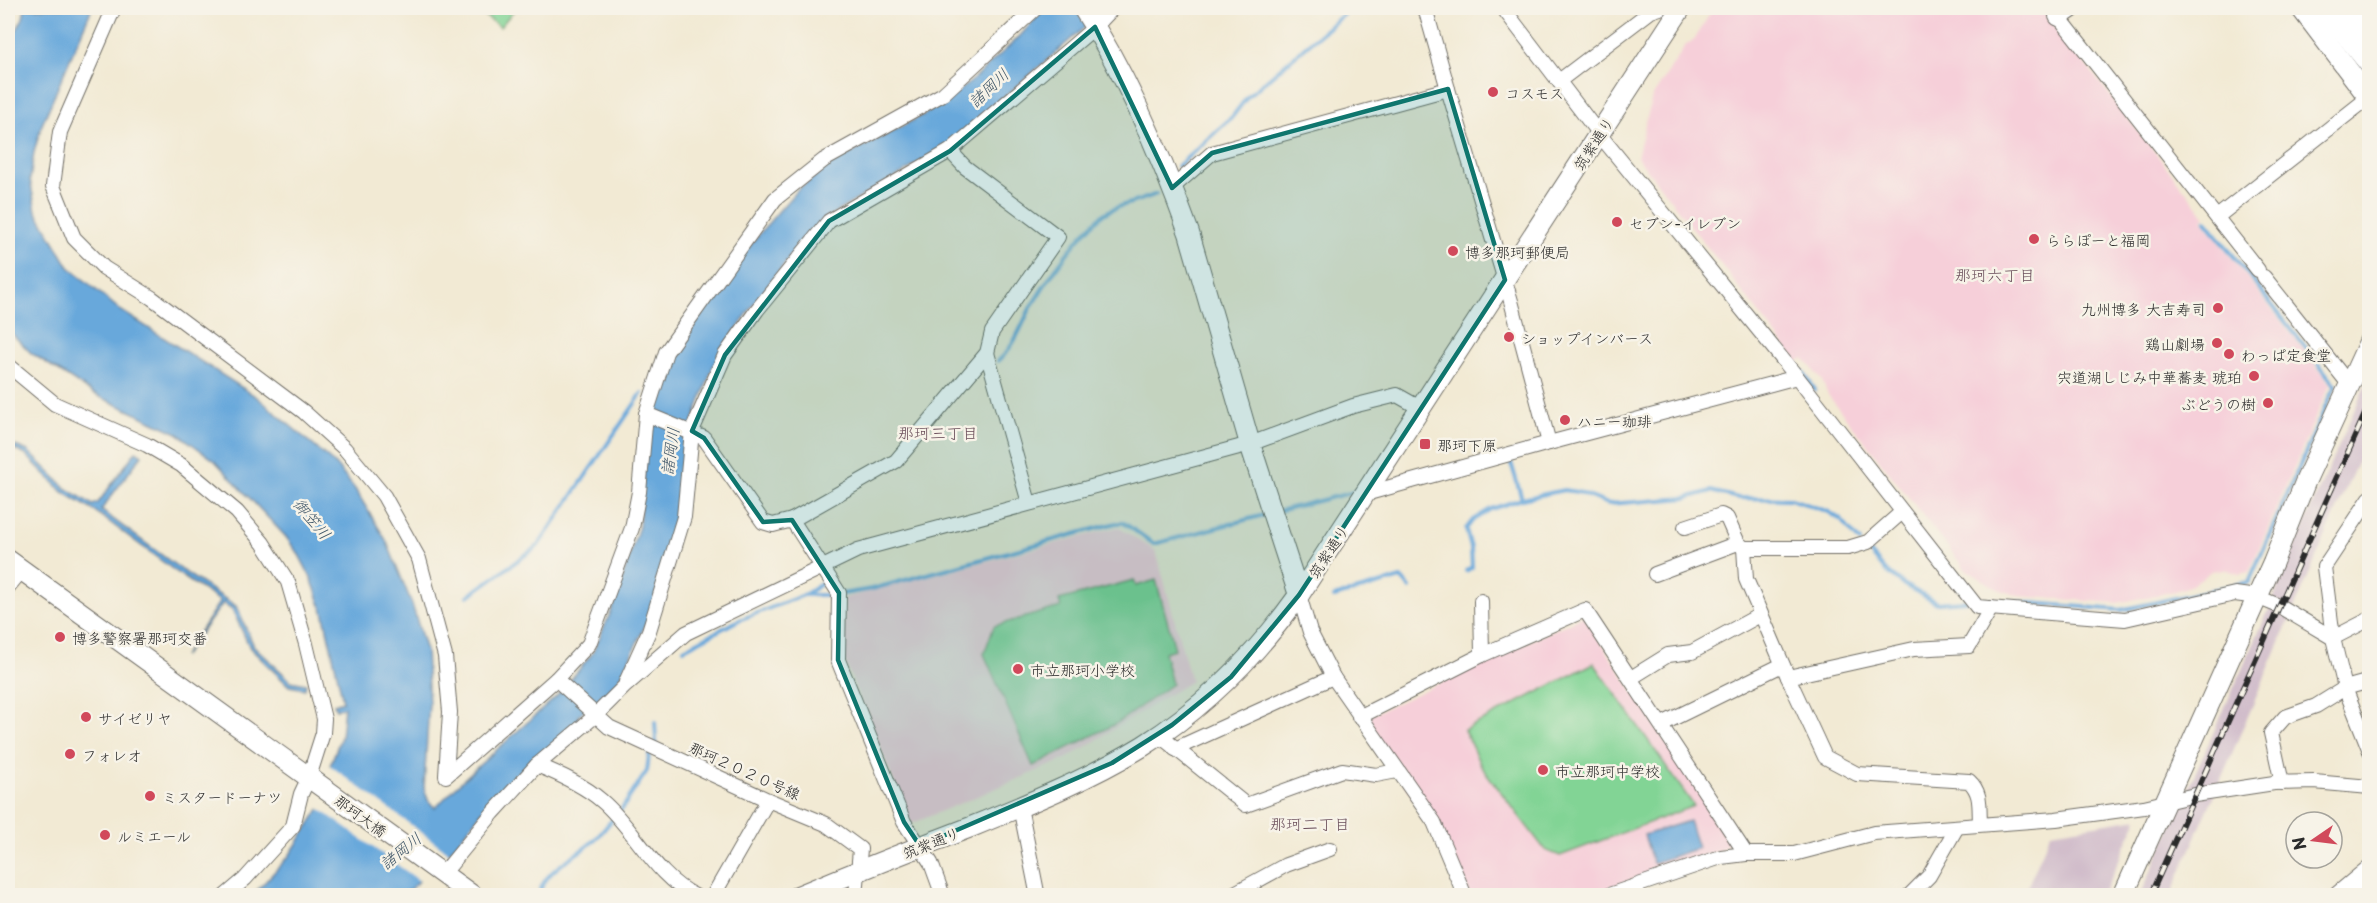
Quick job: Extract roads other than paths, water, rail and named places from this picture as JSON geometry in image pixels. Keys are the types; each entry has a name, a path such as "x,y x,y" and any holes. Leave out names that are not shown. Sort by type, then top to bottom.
{"street":[{"path":"114,8 60,132 52,186 74,238 104,268 152,297 304,412 345,449 384,496 419,559 445,656 450,712 446,776 559,682 589,644 632,528 639,492 646,414 666,352 775,199 824,160 943,94 1036,8"},
{"path":"1083,8 1126,86 1172,188 1189,233 1250,444 1310,632 1333,677 1359,717 1434,822 1465,896"},
{"path":"624,687 649,631 684,517 692,431 725,355 757,310 829,221 950,151 1095,27 1113,8"},
{"path":"1425,8 1505,280 1549,443"},
{"path":"1503,8 1599,134 1797,377 1977,608 2125,619 2235,594 2257,597 2286,609 2333,638"},
{"path":"1559,81 1651,11 1660,8"},
{"name":"筑紫通り","path":"798,896 1061,789 1112,763 1158,735 1231,677 1272,633 1299,595 1681,8"},
{"path":"2217,217 2369,99 2301,8"},
{"path":"2324,8 2367,63"},
{"path":"2345,8 2370,39"},
{"path":"2061,10 2217,217 2348,384"},
{"path":"1172,188 1212,153 1448,89"},
{"path":"646,414 692,431 704,438 763,522 773,525 792,520 896,461 987,353 992,332 1058,237 965,167 950,151"},
{"path":"2123,896 2257,597 2348,384 2370,339"},
{"path":"987,353 1029,503"},
{"path":"8,365 55,404 147,445 181,465 237,512 263,543 288,582 324,718 323,734 301,794 293,826 245,879 225,896"},
{"path":"1365,494 1797,377"},
{"path":"443,874 493,813 537,765 686,633 821,567 858,550 1250,444 1353,405 1397,395 1420,408"},
{"path":"2370,498 2324,567 2333,638 2344,688 2370,751"},
{"path":"1655,574 1741,546 1848,548 1868,542 1902,512"},
{"path":"1685,527 1720,514 1727,518 1741,546 1746,579 1760,615 1825,756 1857,774 1969,781 1976,787 1979,795 1980,824"},
{"path":"792,520 839,594 838,660 904,822 931,862 943,896"},
{"path":"8,587 15,565"},
{"name":"那珂大橋","path":"15,565 473,896"},
{"path":"1481,601 1482,655"},
{"path":"1662,724 1785,671 1914,649 1969,646 1991,608"},
{"path":"1359,717 1482,655 1585,610 1746,854"},
{"path":"1630,678 1668,655 1692,652 1760,615"},
{"path":"2333,638 2370,620"},
{"path":"1175,749 1333,677"},
{"path":"2282,783 2271,733 2274,727 2284,717 2316,706 2344,688 2370,681"},
{"name":"那珂２０２０号線","path":"559,682 609,727 826,824 860,849 858,871"},
{"path":"1158,735 1246,805 1342,770 1376,775 1397,771"},
{"path":"537,765 560,775 601,800 649,853 667,877 695,896"},
{"path":"1606,896 1721,857 1746,854 1794,854 1874,832 2056,819 2195,795 2282,783 2314,782 2370,786"},
{"path":"713,896 768,800"},
{"path":"1020,807 1037,892 1040,896"},
{"path":"1909,896 1929,876 1957,826"},
{"path":"1233,896 1286,865 1330,849"},
{"path":"2339,896 2370,870"},
{"path":"856,896 858,871"}],"water":[{"path":"25,8 92,8 41,127 34,152 30,180 36,211 69,267 120,310 257,397 335,464 355,489 386,540 412,604 426,651 429,703 424,788 428,800 435,808 466,777 557,696 592,654 614,605 639,526 646,430 660,386 683,343 722,280 765,227 797,190 833,163 927,113 968,84 1019,37 1045,8 1107,8 947,147 827,217 800,244 756,301 714,364 685,444 671,540 649,617 620,679 600,701 592,703 578,716 579,723 521,772 484,809 449,853 404,895 253,895 289,856 320,808 329,768 341,737 344,707 336,709 334,704 343,701 323,611 311,578 299,555 286,537 215,461 177,433 94,394 31,353 8,330 8,46 23,18"},
{"path":"8,443 28,451 66,488 93,505 98,503 136,451 142,455 101,510 186,573 236,606 254,646 291,681 306,684 305,689 289,686 250,648 232,609 223,603 183,657 220,601 183,577 96,512 63,492 26,455 8,446"},
{"path":"1689,821 1698,848 1653,863 1644,835"}],"waterway":[{"path":"1178,166 1232,117 1248,96 1351,8"},
{"path":"998,361 1013,343 1031,307 1054,271 1091,226 1106,212 1156,194"},
{"path":"1978,599 2121,610 2249,582 2335,385 2206,221"},
{"path":"1797,373 1802,371 1815,390"},
{"path":"468,596 538,546 642,393"},
{"path":"1509,456 1522,499"},
{"path":"1466,571 1472,567 1471,548 1466,529 1473,520 1491,509 1522,499 1564,490 1578,492 1608,504 1686,498 1711,491 1738,498 1791,499 1829,512 1841,520 1860,542"},
{"path":"1278,511 1358,491"},
{"path":"842,594 872,589 1116,523 1124,523 1154,544 1268,514"},
{"path":"1865,547 1885,570 1903,584 1937,603 1966,601"},
{"path":"1334,597 1401,578 1410,588"},
{"path":"684,649 739,620 804,595 826,581"},
{"path":"804,595 834,595"},
{"path":"619,813 647,771 649,755 656,741 655,722"},
{"path":"539,896 541,887 552,872 594,840 614,818"}],"railway":[{"path":"2150,896 2370,403"}],"place":[{"name":"コスモス","path":"1493,92"},
{"name":"セブン-イレブン","path":"1617,222"},
{"name":"ららぽーと福岡","path":"2034,239"},
{"name":"博多那珂郵便局","path":"1453,251"},
{"name":"九州博多 大吉寿司","path":"2218,308"},
{"name":"ショップインバース","path":"1509,337"},
{"name":"鶏山劇場","path":"2217,343"},
{"name":"わっぱ定食堂","path":"2229,354"},
{"name":"宍道湖しじみ中華蕎麦 琥珀","path":"2254,376"},
{"name":"ぶどうの樹","path":"2268,403"},
{"name":"ハニー珈琲","path":"1565,420"},
{"name":"那珂下原","path":"1425,444"},
{"name":"博多警察署那珂交番","path":"60,637"},
{"name":"市立那珂小学校","path":"1018,669"},
{"name":"サイゼリヤ","path":"86,717"},
{"name":"フォレオ","path":"70,754"},
{"name":"市立那珂中学校","path":"1543,770"},
{"name":"ミスタードーナツ","path":"150,796"},
{"name":"ルミエール","path":"105,835"}],"district":[{"name":"那珂六丁目","path":"1995,274"},
{"name":"那珂三丁目","path":"938,432"},
{"name":"那珂二丁目","path":"1310,823"}],"water label":[{"name":"諸岡川","path":"988,87"},
{"name":"諸岡川","path":"669,451"},
{"name":"御笠川","path":"313,518"},
{"name":"諸岡川","path":"400,850"}]}
